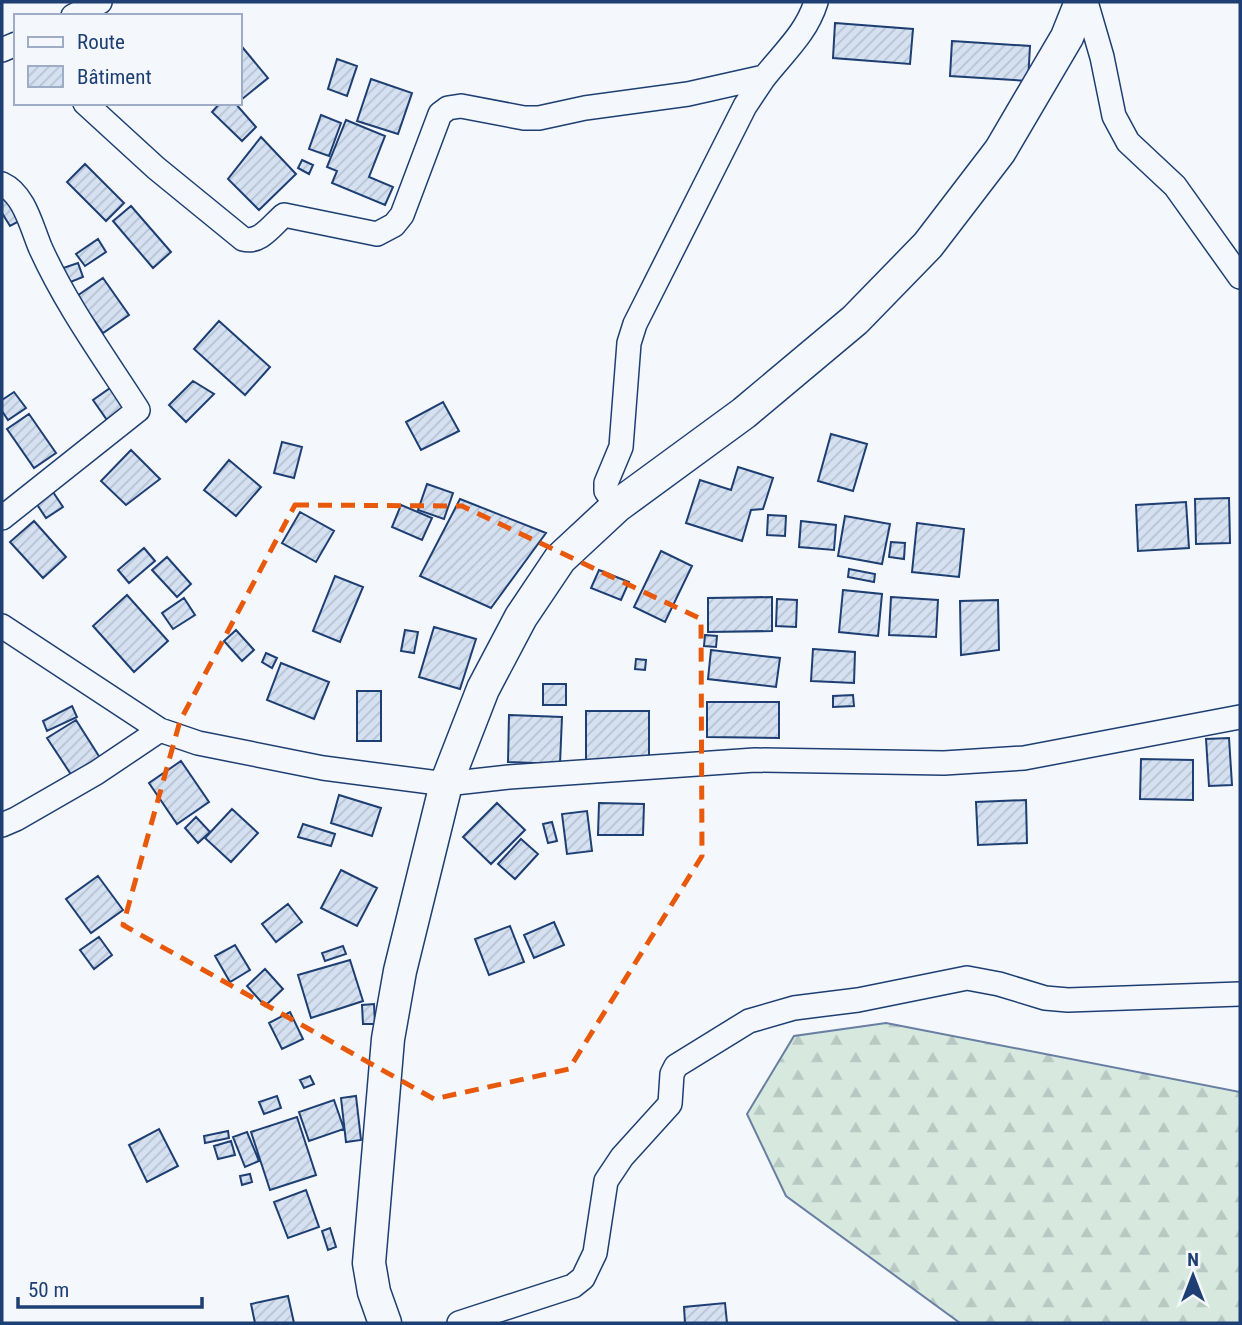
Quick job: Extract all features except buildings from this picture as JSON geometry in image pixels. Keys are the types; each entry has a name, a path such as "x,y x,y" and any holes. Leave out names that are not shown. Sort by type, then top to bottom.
{"street":[{"path":"77,14 100,2"},
{"path":"617,506 606,491 606,483 621,447 629,344 635,324 745,107 764,77 799,38 816,2"},
{"path":"1084,2 1102,57 1114,116 1128,142 1175,186 1240,277"},
{"path":"385,1323 374,1292 369,1263 388,1039 400,971 446,784 483,689 522,617 560,559 617,506 744,413 855,320 928,246 1000,151 1068,37 1084,2"},
{"path":"87,105 156,168 243,239 249,241 256,240 284,215 377,234 387,230 402,215 440,114 448,108 461,106 524,118 538,118 585,108 688,94 764,77"},
{"path":"2,184 14,190 44,256 78,318 138,410 2,518"},
{"path":"2,626 160,730 198,743 323,768 446,784 509,777 755,760 944,763 1024,758 1240,717"},
{"path":"2,825 96,773 160,730"},
{"path":"458,1323 573,1286 583,1278 595,1253 606,1181 622,1157 670,1104 672,1074 676,1066 748,1021 794,1007 858,1000 967,978 999,984 1045,998 1068,1000 1240,994"}],"highlighted area":[{"path":"295,505 462,506 701,619 702,856 569,1069 434,1099 123,925 180,721"}],"green space":[{"path":"886,1023 1240,1092 1240,1323 960,1323 786,1196 747,1114 794,1036"}]}
